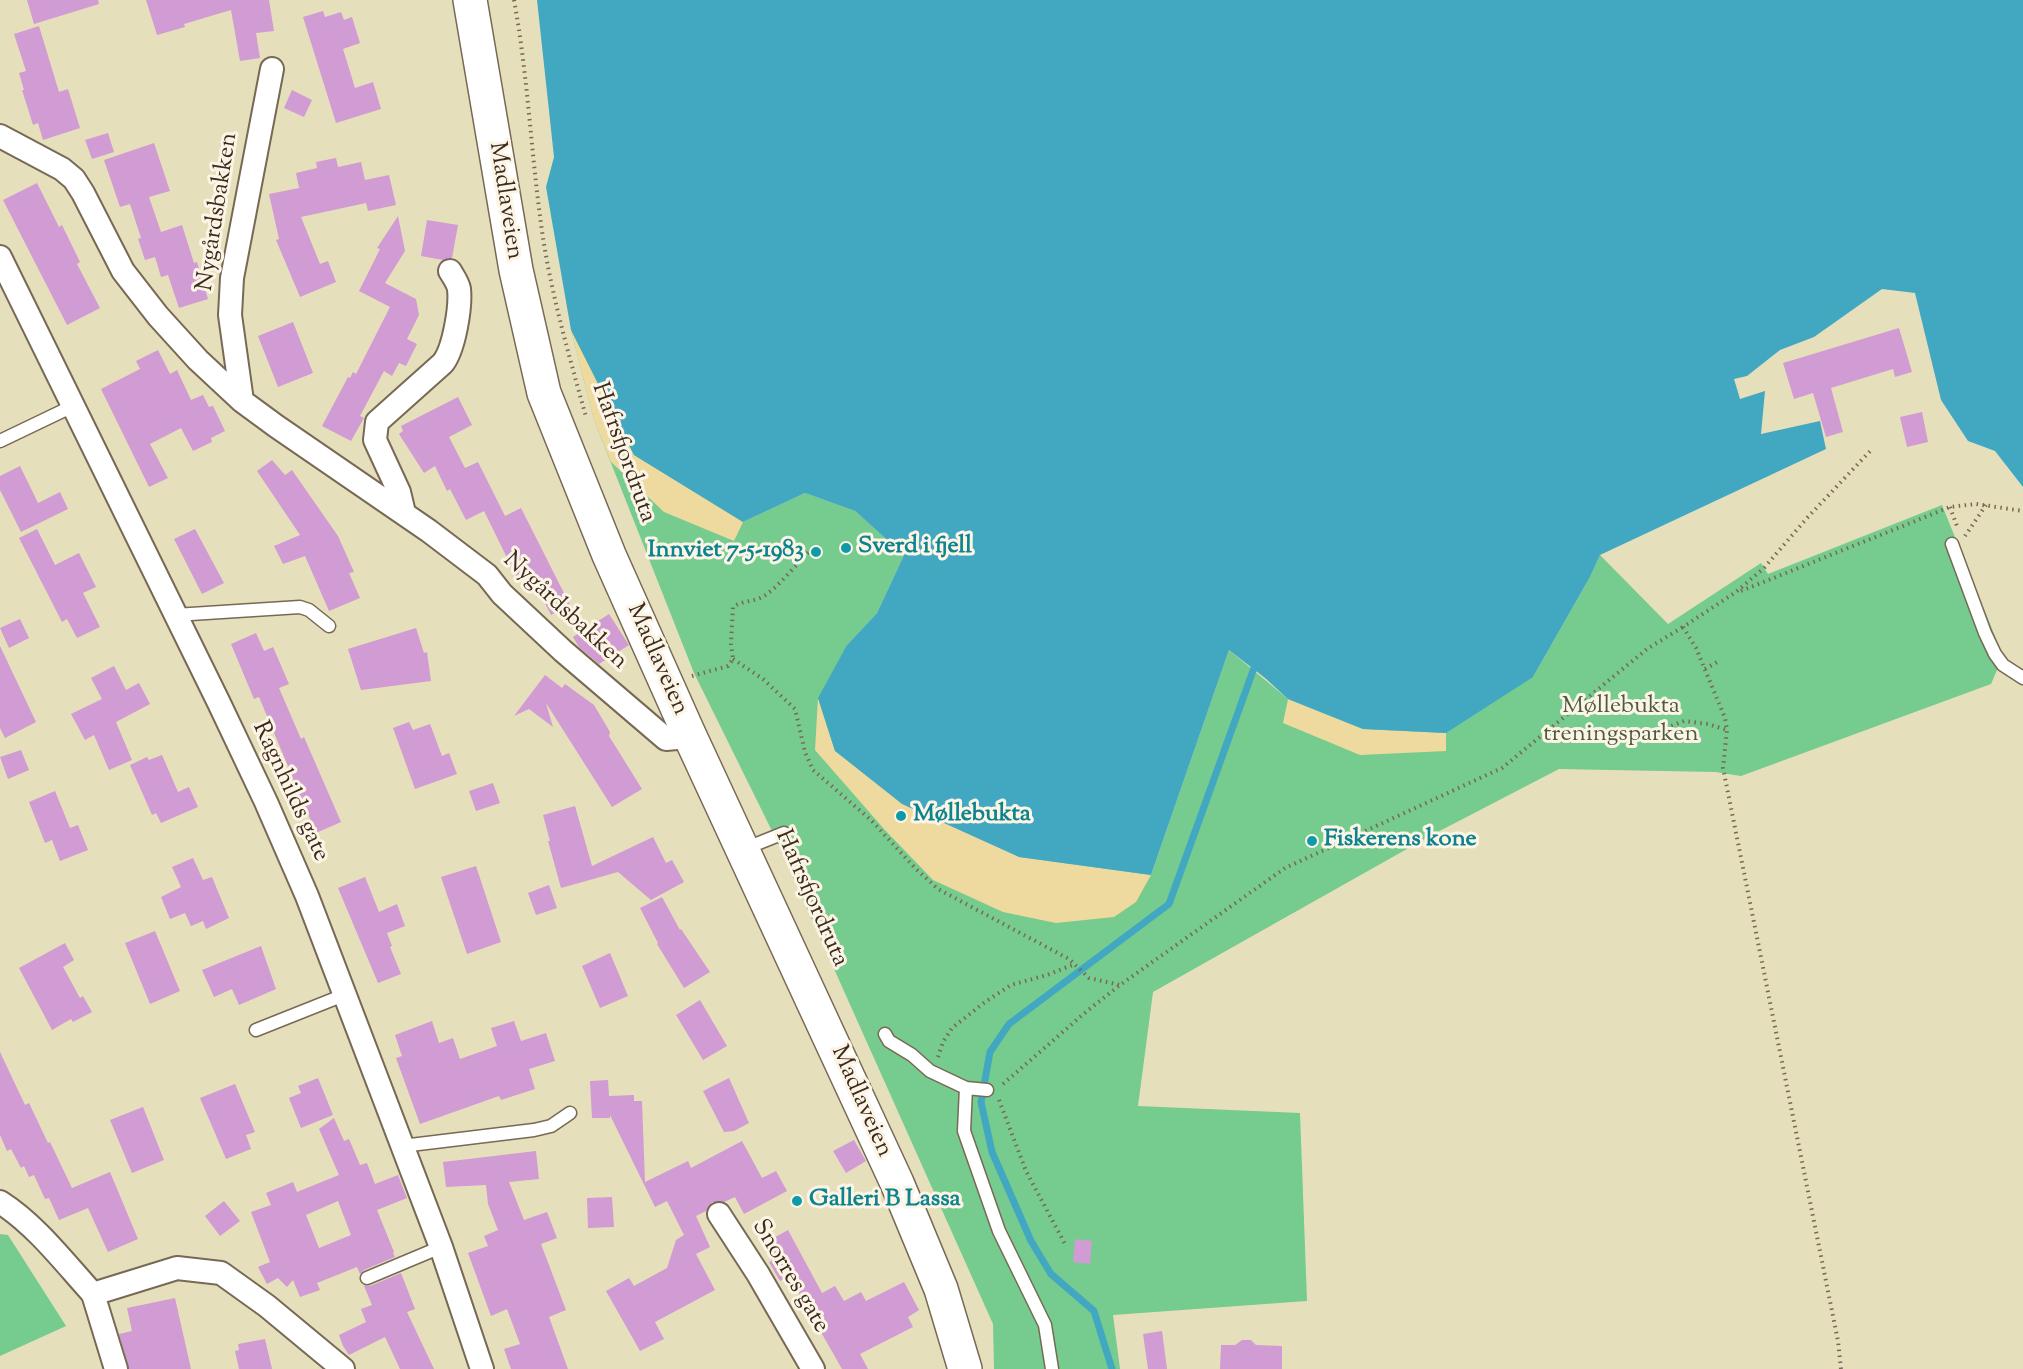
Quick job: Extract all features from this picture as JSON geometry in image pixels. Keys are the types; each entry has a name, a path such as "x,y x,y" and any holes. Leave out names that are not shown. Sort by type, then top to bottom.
{"main road":[{"name":"Madlaveien","path":"470,0 516,270 544,393 609,555 688,732 877,1140 941,1288 965,1369"},
{"name":"Madlaveien","path":"941,1288 952,1369"}],"street":[{"name":"Nygårdsbakken","path":"242,400 230,315 232,278 272,69"},
{"name":"Nygårdsbakken","path":"0,136 62,169 74,179 123,271 198,360 242,400 276,426 404,513 487,575 502,594 563,651 666,739 677,738 688,732"},
{"name":"Ragnhilds gate","path":"0,257 266,802 307,896 441,1247 482,1369"},
{"path":"404,513 399,492 375,440 377,422 449,355 453,343 459,287 450,271"},
{"path":"0,1202 16,1212 93,1294 116,1369"},
{"name":"Snorres gate","path":"718,1214 758,1274 813,1369"},
{"path":"93,1294 177,1268 221,1273 267,1306 343,1369"}],"lane":[{"path":"0,441 73,406"},
{"path":"1952,544 1995,654 2003,665 2023,678"},
{"path":"176,615 300,607 309,610 329,626"},
{"path":"744,850 784,833"},
{"path":"256,1030 344,995"},
{"path":"885,1034 889,1041 912,1055 930,1071 981,1089 964,1131 999,1231 1045,1325 1052,1369"},
{"path":"402,1146 534,1130 551,1126 570,1113"},
{"path":"367,1278 441,1247"}],"path":[{"name":"Hafrsfjordruta","path":"514,0 542,232 553,293 588,425"},
{"path":"1065,1244 981,1089 1120,985 1285,868 1502,768 1647,649 1736,592 1764,568 1873,448"},
{"path":"1736,592 1950,507 1969,505 2023,511"},
{"path":"1950,507 1962,540 1986,506"},
{"path":"690,677 728,666 733,658 731,644 733,607 742,601 754,602 767,594 811,550"},
{"path":"1683,627 1696,648 1725,718 1727,730 1723,768 1838,1341 1841,1369"},
{"path":"733,658 763,679 795,709 805,752 813,770 871,820 938,890 1046,946 1077,966 1089,978 1120,985"},
{"path":"1705,669 1719,661"},
{"path":"687,667 693,685"},
{"path":"1551,729 1620,732 1666,728 1684,721 1708,724 1727,730"},
{"path":"930,1071 937,1060 943,1042 952,1028 964,1017 1011,985 1077,966"}],"green space":[{"name":"Møllebukta","path":"571,330 743,522 805,493 855,511 904,555 877,613 847,645 1151,875 1229,650 1288,699 1533,677 1590,577 1600,555 1668,624 1761,563 1768,574 1942,505 2003,656 1991,684 1741,776 1715,772 1559,769 1430,836 1153,992 1138,1106 1300,1113 1307,1301 1113,1315 1120,1369 994,1369 993,1324 775,837 694,673 594,420"},
{"path":"0,1234 8,1235 66,1326 0,1356"}],"sand":[{"path":"571,330 634,455 743,522 734,541 664,512 611,462 594,420"},
{"name":"Møllebukta","path":"818,698 835,751 1019,857 1151,875 1136,902 1114,917 1056,923 1003,912 933,880 884,829 815,750"},
{"path":"1288,699 1363,729 1446,733 1446,751 1360,755 1283,723"}],"water":[{"path":"537,0 2023,0 2023,487 1995,451 1968,441 1941,400 1915,293 1882,289 1814,337 1780,350 1747,376 1734,379 1740,399 1765,391 1761,434 1820,421 1826,449 1600,555 1590,577 1533,677 1446,733 1363,729 1288,699 1229,650 1151,875 1019,857 902,804 835,751 818,698 847,645 877,613 904,555 855,511 805,493 743,522 634,455 571,330 546,187 554,157"}],"building":[{"path":"27,0 98,0 99,4 34,24"},
{"path":"146,0 269,0 274,31 256,33 260,58 240,61 231,10 157,35"},
{"path":"323,11 325,17 341,12 344,20 352,17 360,43 343,49 355,88 373,82 381,109 336,123 303,17"},
{"path":"39,26 59,92 68,89 80,128 43,140 38,123 33,125 22,90 24,90 19,73 26,71 14,34"},
{"path":"292,90 312,100 304,117 284,108"},
{"path":"108,133 114,152 92,159 85,140"},
{"path":"154,143 170,191 149,197 161,232 182,225 194,263 197,262 208,299 179,308 168,275 161,277 155,257 145,260 138,239 141,238 130,204 120,207 104,160"},
{"path":"336,158 338,167 361,162 365,180 389,175 396,205 368,211 366,203 301,217 320,264 328,261 336,282 300,297 276,240 279,239 269,194 299,188 296,173 317,168 316,162"},
{"path":"37,183 59,227 62,225 80,262 77,264 100,308 67,325 3,200"},
{"path":"398,216 405,251 385,283 416,299 419,315 407,339 417,344 406,366 399,363 392,376 384,371 360,416 364,418 351,441 322,426 348,377 350,378 353,372 356,374 390,307 359,291 380,249 377,248"},
{"path":"427,220 458,225 452,258 443,260 421,256"},
{"path":"293,322 313,373 278,387 258,336"},
{"path":"1899,328 1912,372 1895,377 1893,369 1831,388 1843,432 1826,437 1813,393 1794,399 1783,363"},
{"path":"158,350 170,374 177,370 191,400 203,395 209,407 213,406 225,431 211,438 212,442 193,451 181,428 150,444 168,478 149,487 101,389 140,369 136,361"},
{"path":"458,397 472,425 449,437 465,468 478,462 505,516 521,508 570,605 551,615 528,570 516,576 484,511 466,520 450,489 447,491 435,466 424,473 399,434 403,431 401,426"},
{"path":"1922,412 1928,442 1907,447 1900,417"},
{"path":"272,460 285,475 292,470 338,536 354,572 349,573 360,598 329,611 305,556 283,564 274,546 300,535 257,471"},
{"path":"20,466 38,503 60,492 68,509 21,532 0,490 0,476"},
{"path":"37,529 55,565 79,553 96,587 83,593 100,627 77,638 67,619 62,622 19,538"},
{"path":"195,529 224,583 202,594 174,539"},
{"path":"609,614 629,645 599,664 579,647 573,637"},
{"path":"20,619 29,638 9,648 0,628"},
{"path":"416,628 424,653 427,652 431,681 361,690 348,649"},
{"path":"256,633 264,651 273,647 289,684 279,688 301,739 304,737 341,822 316,833 259,697 254,699 231,644"},
{"path":"0,646 36,722 5,738 0,728"},
{"path":"114,666 126,690 139,683 150,704 116,722 132,760 109,770 94,735 85,740 71,714 102,699 91,678"},
{"path":"545,675 562,688 565,684 594,705 610,732 609,736 642,789 612,807 546,703 553,727 529,709 514,716"},
{"path":"409,722 413,730 430,724 442,756 449,753 457,774 415,789 393,728"},
{"path":"21,750 29,770 8,779 0,757"},
{"path":"162,755 178,792 189,787 198,807 161,823 156,813 152,815 130,765 147,757 149,760"},
{"path":"493,783 500,803 476,811 469,791"},
{"path":"55,791 70,828 78,825 88,850 60,861 52,840 45,843 29,802"},
{"path":"575,806 592,866 653,837 666,863 672,860 684,882 651,900 618,872 561,888 543,815"},
{"path":"193,858 203,880 212,877 229,918 206,929 203,921 191,926 185,913 170,919 161,897 181,887 172,867"},
{"path":"476,866 501,942 467,954 441,877"},
{"path":"365,877 379,912 397,904 405,926 387,933 401,974 378,983 338,888"},
{"path":"549,885 557,908 536,915 528,893"},
{"path":"662,897 680,930 710,972 684,988 657,944 640,908"},
{"path":"155,931 180,991 150,1004 125,943"},
{"path":"65,943 74,960 63,967 80,998 83,996 92,1012 73,1022 71,1019 52,1030 19,968"},
{"path":"261,946 276,989 239,1005 232,989 214,997 202,970"},
{"path":"610,953 628,996 600,1008 582,966"},
{"path":"700,1000 727,1046 703,1060 676,1015"},
{"path":"432,1021 439,1043 453,1038 460,1059 497,1046 491,1028 514,1021 521,1041 546,1033 555,1061 529,1069 535,1089 501,1100 499,1096 420,1124 396,1058 402,1056 395,1035"},
{"path":"0,1052 25,1105 29,1103 72,1188 110,1172 138,1239 108,1252 88,1208 59,1220 49,1198 45,1199 34,1175 29,1177 24,1166 21,1168 11,1149 7,1151 0,1135"},
{"path":"318,1078 333,1115 301,1128 289,1098 301,1093 298,1086"},
{"path":"729,1078 749,1123 734,1131 724,1132 703,1091"},
{"path":"608,1080 609,1096 634,1095 634,1101 642,1101 645,1182 688,1161 691,1168 742,1141 762,1178 776,1171 787,1191 744,1214 735,1197 724,1202 712,1202 706,1211 696,1216 710,1247 696,1254 715,1290 655,1322 664,1339 640,1351 606,1291 629,1278 634,1286 667,1268 676,1240 684,1235 667,1201 655,1207 610,1115 610,1118 592,1118 590,1081"},
{"path":"235,1084 255,1132 246,1135 251,1149 226,1159 200,1098"},
{"path":"143,1107 164,1160 132,1173 110,1120"},
{"path":"334,1118 344,1141 349,1139 360,1165 367,1163 375,1184 398,1175 407,1198 377,1210 395,1257 364,1270 360,1274 357,1267 317,1283 320,1290 300,1297 293,1280 287,1287 278,1278 267,1284 258,1267 270,1262 251,1212 271,1205 266,1193 293,1182 297,1192 339,1175 319,1129","holes":["338,1201 351,1235 319,1248 306,1215"]},
{"path":"854,1140 866,1161 846,1173 833,1151"},
{"path":"536,1151 539,1179 509,1182 524,1220 547,1212 557,1238 541,1244 566,1310 549,1317 568,1369 511,1369 504,1349 520,1344 507,1309 491,1316 468,1253 488,1246 484,1236 498,1230 488,1204 486,1185 446,1187 443,1162"},
{"path":"612,1197 614,1227 588,1228 587,1198"},
{"path":"224,1201 240,1221 220,1236 205,1216"},
{"path":"788,1230 822,1293 835,1286 844,1301 861,1292 866,1301 904,1282 919,1310 908,1317 913,1327 860,1354 868,1369 842,1369 789,1276 780,1281 769,1262 772,1261 763,1244"},
{"path":"1075,1239 1092,1241 1090,1264 1073,1262"},
{"path":"401,1273 415,1309 407,1312 434,1369 400,1369 385,1337 349,1355 339,1335 366,1322 361,1309 372,1305 364,1286 370,1286"},
{"path":"175,1298 191,1369 129,1369 119,1334 132,1331 127,1308"},
{"path":"1162,1331 1167,1369 1148,1369 1143,1334"},
{"path":"265,1339 272,1369 239,1369 235,1351 239,1350 238,1344"},
{"path":"1242,1340 1251,1340 1256,1345 1282,1346 1282,1369 1220,1369 1221,1345 1235,1345"}],"waterway":[{"path":"1112,1369 1094,1311 1051,1274 1031,1241 992,1152 981,1102 990,1052 1009,1024 1169,904 1254,668"}],"place":[{"name":"Sverd i fjell","path":"846,548"},
{"name":"Innviet 7-5-1983","path":"816,552"},
{"name":"Møllebukta","path":"901,816"},
{"name":"Fiskerens kone","path":"1312,841"},
{"name":"Galleri B Lassa","path":"797,1201"}],"park label":[{"name":"Møllebukta treningsparken","path":"1621,722"}]}
